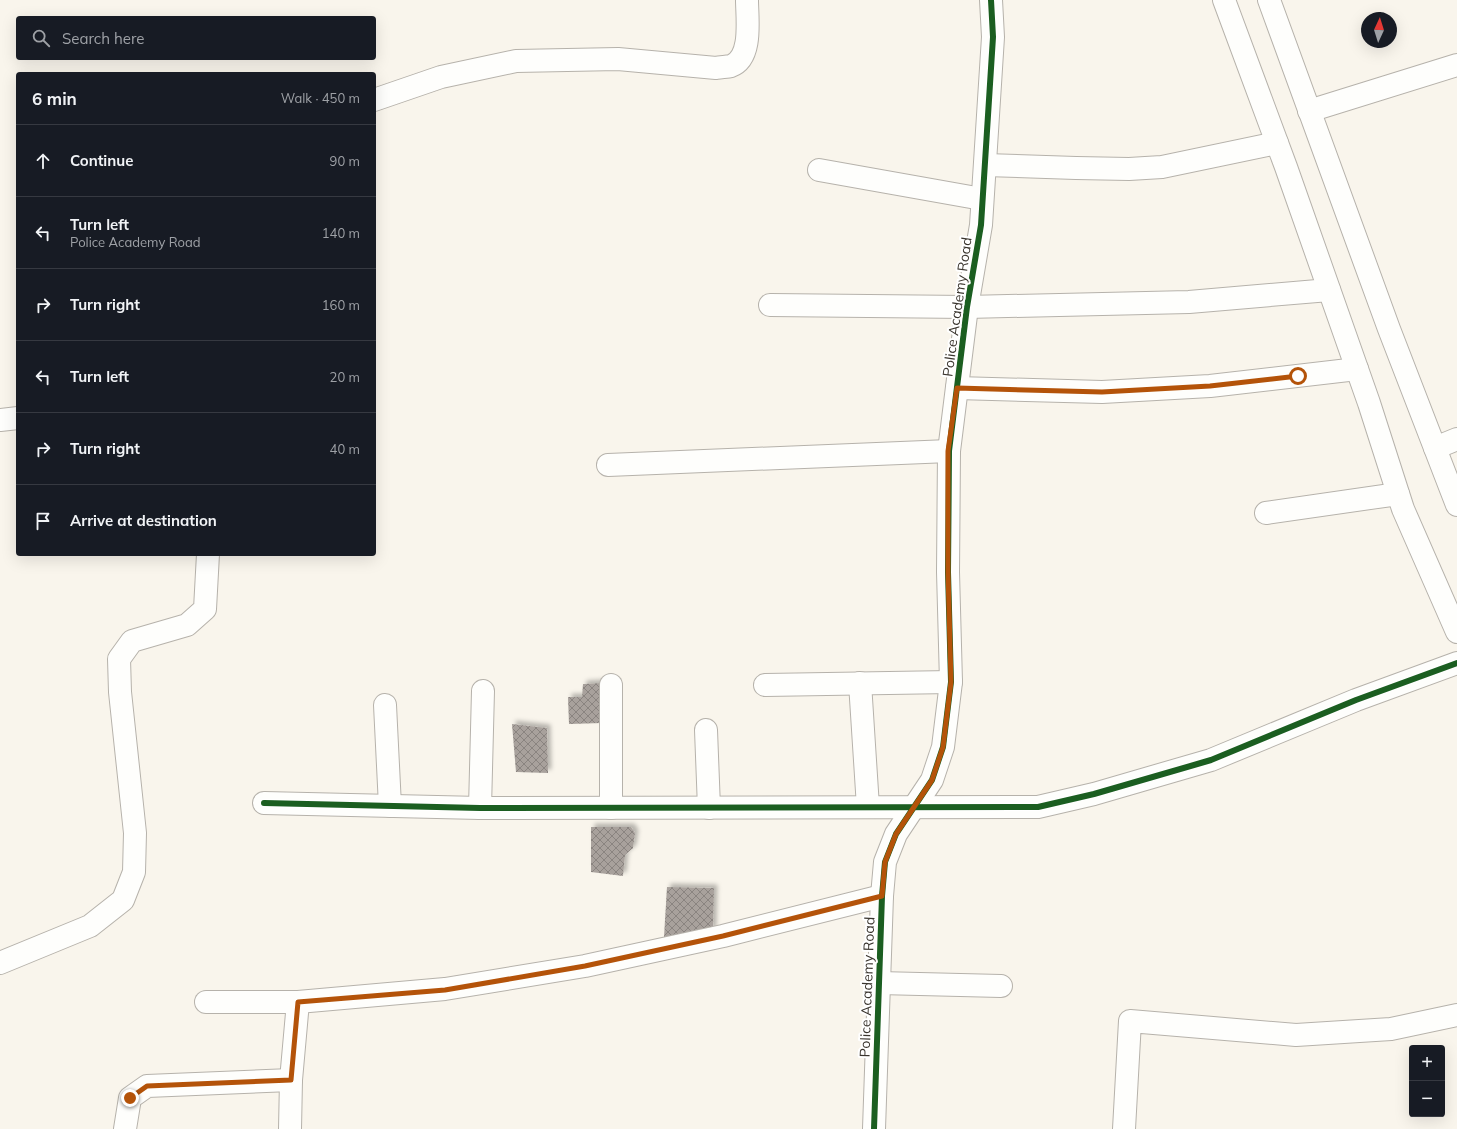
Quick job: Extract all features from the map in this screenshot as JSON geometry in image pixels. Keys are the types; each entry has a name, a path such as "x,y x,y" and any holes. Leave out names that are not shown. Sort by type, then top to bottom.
{"street":[{"path":"376,99 441,77 516,61 618,59 716,68 732,66 739,60 745,48 748,34 747,0"},
{"name":"Police Academy Road","path":"874,1129 878,983 885,862 896,834 932,780 943,747 951,682 948,572 948,451 967,307 981,226 993,37 990,0"},
{"path":"1224,0 1277,143 1357,369 1403,509 1457,632"},
{"path":"1269,0 1457,506"},
{"path":"1309,110 1457,65"},
{"path":"985,165 1129,169 1162,167 1277,143"},
{"path":"819,170 982,199"},
{"path":"770,305 967,307 1189,302 1329,290"},
{"path":"957,388 1102,392 1210,386 1357,369"},
{"path":"0,420 16,418"},
{"path":"1435,448 1457,439"},
{"path":"608,465 948,451"},
{"path":"1266,513 1398,494"},
{"path":"0,963 90,926 123,900 134,872 135,833 120,692 119,659 132,641 187,625 205,609 208,556"},
{"path":"264,803 480,808 1038,806 1094,794 1211,760 1356,700 1457,663"},
{"path":"765,685 951,682"},
{"path":"860,683 868,807"},
{"path":"610,685 611,808"},
{"path":"480,808 483,691"},
{"path":"385,705 390,806"},
{"path":"706,730 709,808"},
{"path":"206,1002 298,1002 445,990 585,966 723,936 882,896"},
{"path":"878,983 1001,986"},
{"path":"290,1129 291,1080 298,1002"},
{"path":"1124,1129 1130,1021 1296,1035 1391,1029 1450,1018 1457,1015"},
{"path":"125,1129 130,1098 147,1086 291,1080"}],"building":[{"path":"602,683 602,723 569,724 568,697 582,697 583,684"},
{"path":"512,724 547,728 548,773 516,772"},
{"path":"591,827 631,827 635,833 633,848 625,855 623,876 591,872"},
{"path":"667,887 714,888 713,931 664,937"}],"cycle path":[{"path":"874,1129 882,896 885,862 896,834 932,780 943,747 951,682 948,572 949,451 967,307 981,225 993,37 991,0"},
{"path":"264,803 480,808 1038,807 1094,794 1211,760 1356,700 1457,663"}],"route":[{"path":"130,1098 147,1086 291,1080 298,1002 445,990 585,966 723,936 882,896 885,862 896,834 932,780 943,747 951,682 948,572 948,451 957,388 1102,392 1210,386 1298,376"}]}
